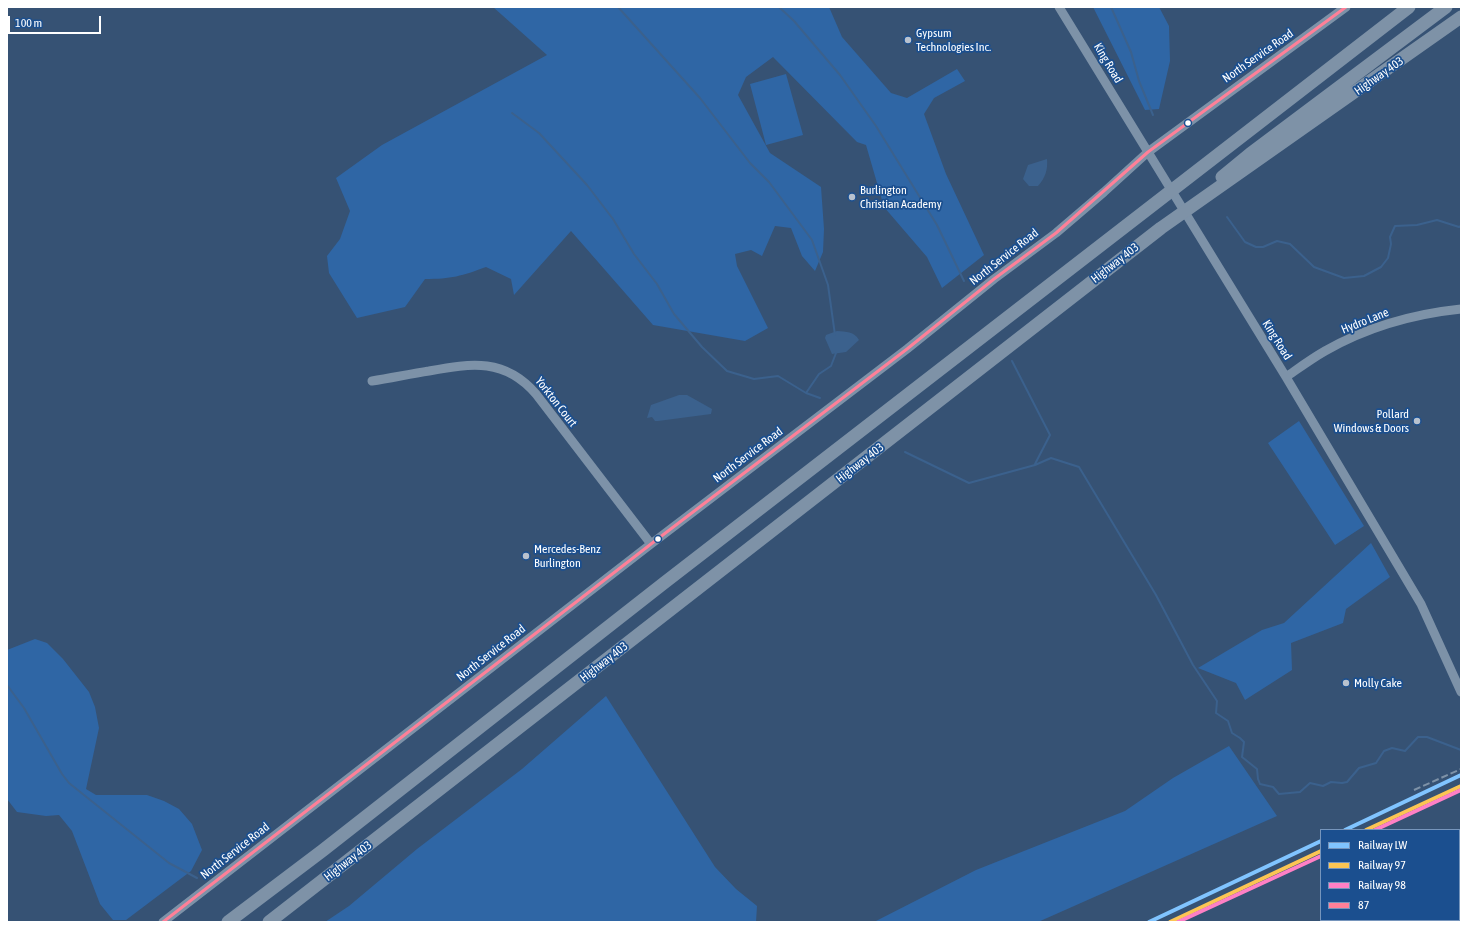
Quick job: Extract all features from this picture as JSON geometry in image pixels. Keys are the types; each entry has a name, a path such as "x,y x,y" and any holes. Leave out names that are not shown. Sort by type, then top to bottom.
{"highway":[{"name":"Highway 403","path":"228,922 322,851 658,588 1409,7"},
{"path":"1161,228 1250,154 1446,7"},
{"name":"Highway 403","path":"269,922 1161,228 1461,17"}],"street":[{"name":"King Road","path":"1059,7 1160,174 1286,377 1422,606 1461,692"},
{"name":"North Service Road","path":"163,922 651,544 901,354 994,279 1056,233 1148,152 1346,7"},
{"name":"Hydro Lane","path":"1286,377 1324,352 1358,335 1390,323 1429,312 1461,309"},
{"name":"Yorkton Court","path":"372,382 461,365 482,365 501,368 515,374 536,394 651,544"}],"shaded area":[{"path":"493,7 829,7 842,37 891,93 907,98 957,69 965,81 934,98 924,114 946,174 984,255 942,288 927,257 884,207 866,145 857,142 773,57 746,77 738,95 770,153 821,187 824,229 823,252 815,271 802,256 791,228 775,226 762,256 751,250 735,254 737,266 768,328 745,341 653,325 571,231 514,295 511,279 486,267 456,276 425,279 405,307 357,318 329,273 327,256 340,239 350,211 336,178 382,145 547,55"},
{"path":"1093,7 1159,7 1169,26 1170,61 1159,109 1145,110"},
{"path":"786,74 803,135 766,145 750,84"},
{"path":"1047,159 1046,174 1038,186 1029,186 1023,179 1028,165"},
{"path":"837,331 852,333 859,340 846,352 832,354 825,338 826,335"},
{"path":"679,395 687,395 712,409 711,414 658,421 655,421 652,417 647,418 651,405"},
{"path":"1299,421 1364,526 1335,545 1268,443"},
{"path":"1371,543 1390,577 1346,609 1343,623 1291,643 1292,670 1245,700 1236,683 1198,668 1262,630 1284,623"},
{"path":"35,639 47,643 63,659 89,692 95,707 99,728 86,789 96,795 147,795 164,801 179,809 192,824 202,850 191,871 126,920 113,920 100,904 72,831 59,815 46,816 17,812 7,799 7,650"},
{"path":"606,696 715,867 736,889 757,906 756,922 325,922 349,906 417,849 522,769"},
{"path":"1229,746 1277,816 1038,922 874,922 976,870 1125,811 1173,778"}],"waterway":[{"path":"618,7 700,98 750,163 769,182 812,240 828,285 835,335"},
{"path":"779,7 794,21 840,75 876,126 937,225 964,281"},
{"path":"1111,7 1131,52 1139,81 1153,115"},
{"path":"512,113 539,133 587,185 613,219 634,254 657,284 674,314 702,347 727,371 754,379 778,376 806,393 820,398"},
{"path":"1227,217 1245,242 1256,247 1263,247 1277,241 1290,244 1314,267 1344,278 1364,276 1381,267 1388,258 1391,244 1390,237 1395,226 1417,225 1437,220 1459,227 1461,226"},
{"path":"806,393 819,374 831,366 836,353"},
{"path":"1012,361 1050,435 1035,464"},
{"path":"905,452 969,483 1035,465 1051,458 1079,467 1156,595 1193,665 1217,701 1216,713 1228,721 1232,733 1244,742 1242,757 1257,769 1260,784 1273,787 1279,794 1300,792 1310,783 1323,786 1331,782 1347,782 1359,768 1376,763 1384,751 1392,748 1405,751 1418,737 1427,737 1461,750"},
{"path":"7,685 24,708 62,774 69,783 169,863 197,878"}],"railway":[{"path":"1414,790 1461,769"}],"rail line":[{"name":"LW","path":"1347,829 1461,775"},
{"name":"97","path":"1368,829 1461,786"},
{"name":"98","path":"1377,829 1461,790"},
{"name":"LW","path":"1149,922 1320,841"},
{"name":"97","path":"1170,922 1320,851"},
{"name":"98","path":"1178,922 1320,856"}],"transit line":[{"name":"87","path":"163,922 651,544 907,349 994,279 1056,233 1148,152 1346,7"}],"place":[{"name":"Gypsum Technologies Inc.","path":"908,40"},
{"name":"Burlington Christian Academy","path":"852,197"},
{"name":"Pollard Windows & Doors","path":"1417,421"},
{"name":"Mercedes-Benz Burlington","path":"526,556"},
{"name":"Molly Cake","path":"1346,683"}]}
